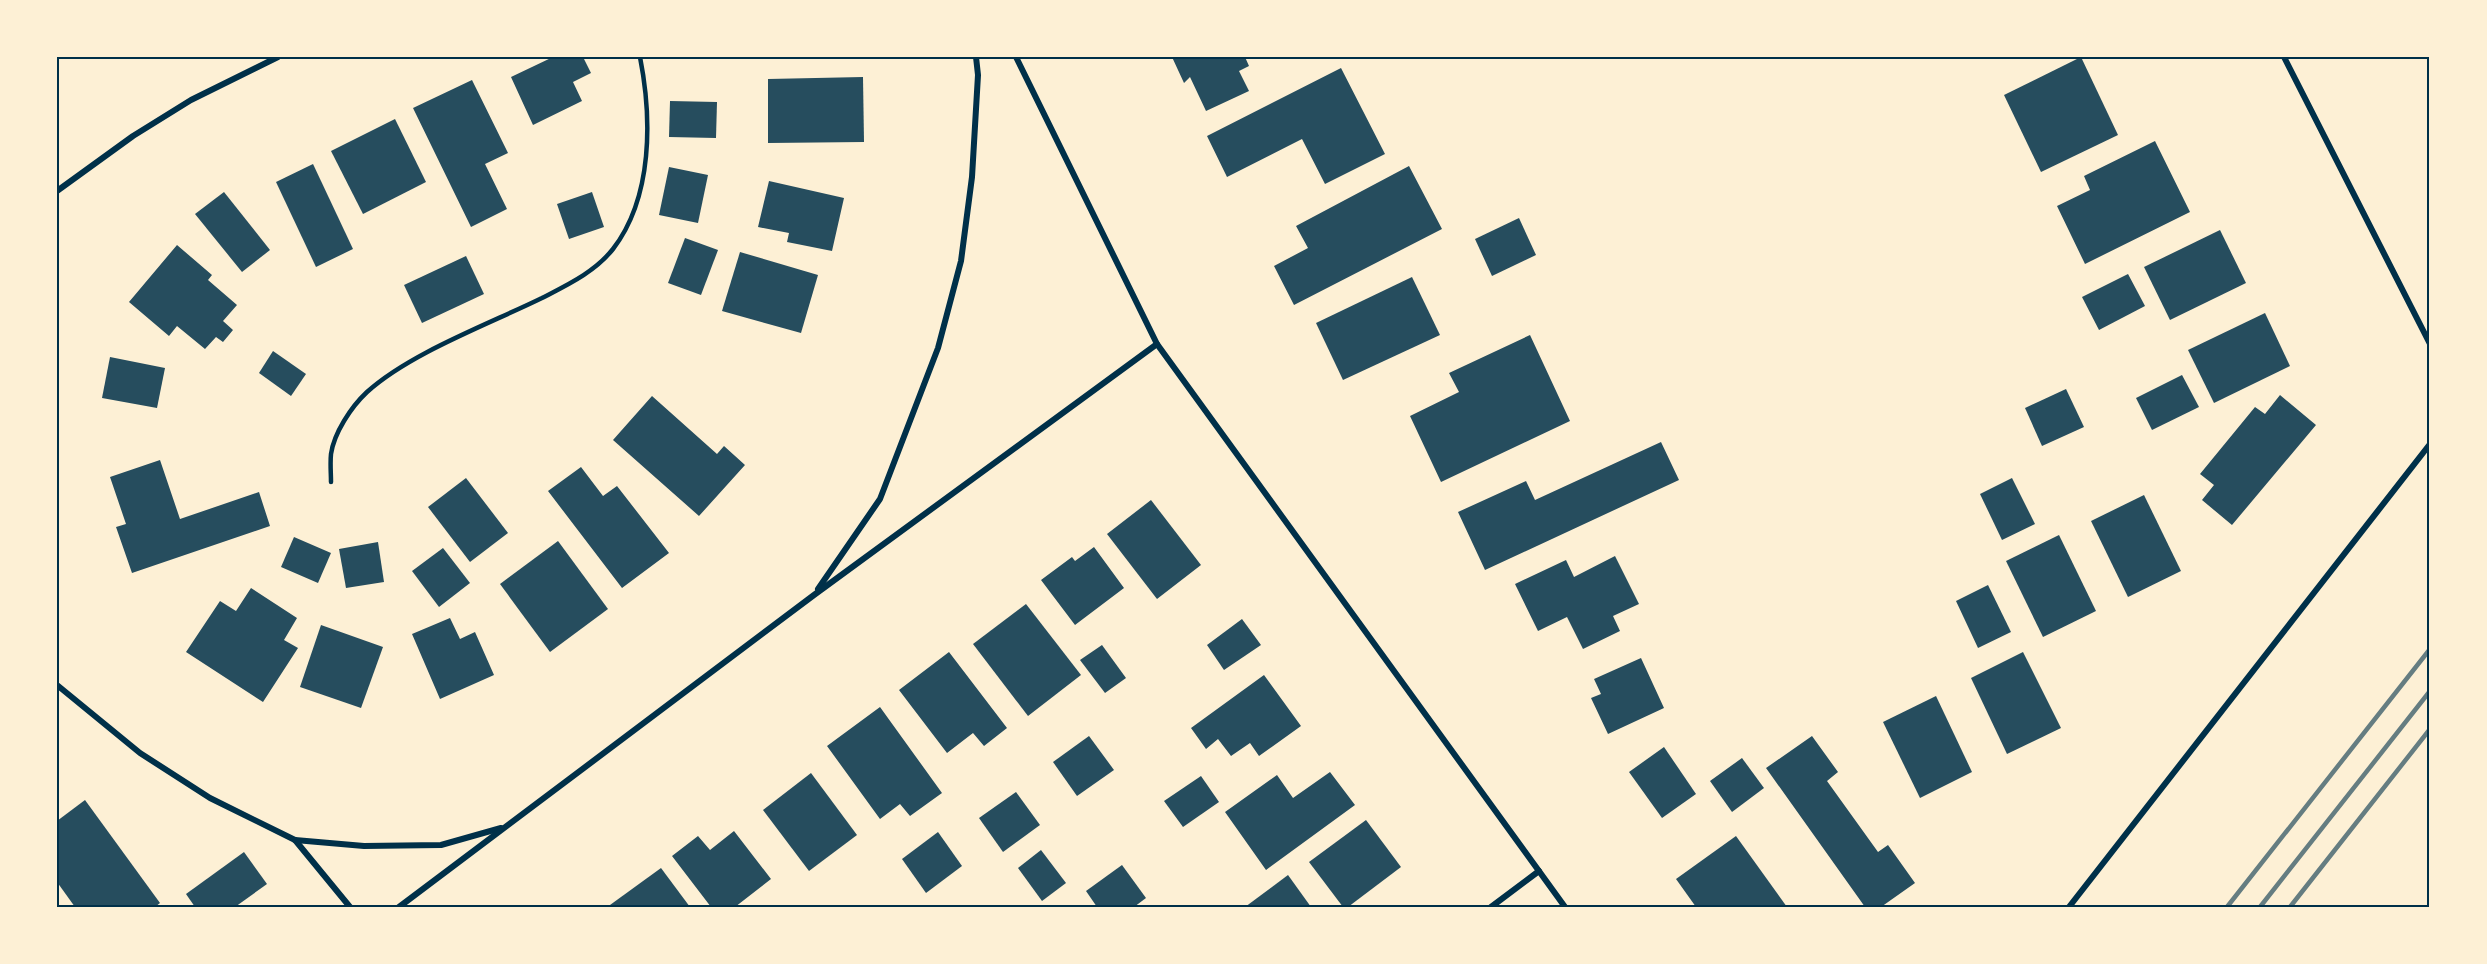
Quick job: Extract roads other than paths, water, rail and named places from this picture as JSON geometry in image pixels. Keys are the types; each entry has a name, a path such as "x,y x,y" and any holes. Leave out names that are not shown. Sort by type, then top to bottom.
{"street":[{"path":"57,191 133,136 191,100 278,57"},
{"path":"814,594 879,499 938,348 961,261 972,177 978,75 976,57"},
{"path":"1016,57 1157,344 1565,907"},
{"path":"2284,57 2430,344"},
{"path":"399,907 814,594 1157,344"},
{"path":"2069,907 2430,444"},
{"path":"58,690 140,753 210,798 296,840 364,846 441,845 504,827"},
{"path":"296,840 350,907"},
{"path":"1491,907 1539,871"}],"lane":[{"path":"331,482 331,453 345,418 366,392 399,369 570,284 593,268 611,251 625,231 636,205 642,176 646,130 644,78 640,57"}],"railway":[{"path":"2227,907 2430,649"},
{"path":"2260,907 2430,691"},
{"path":"2290,907 2430,729"}]}
